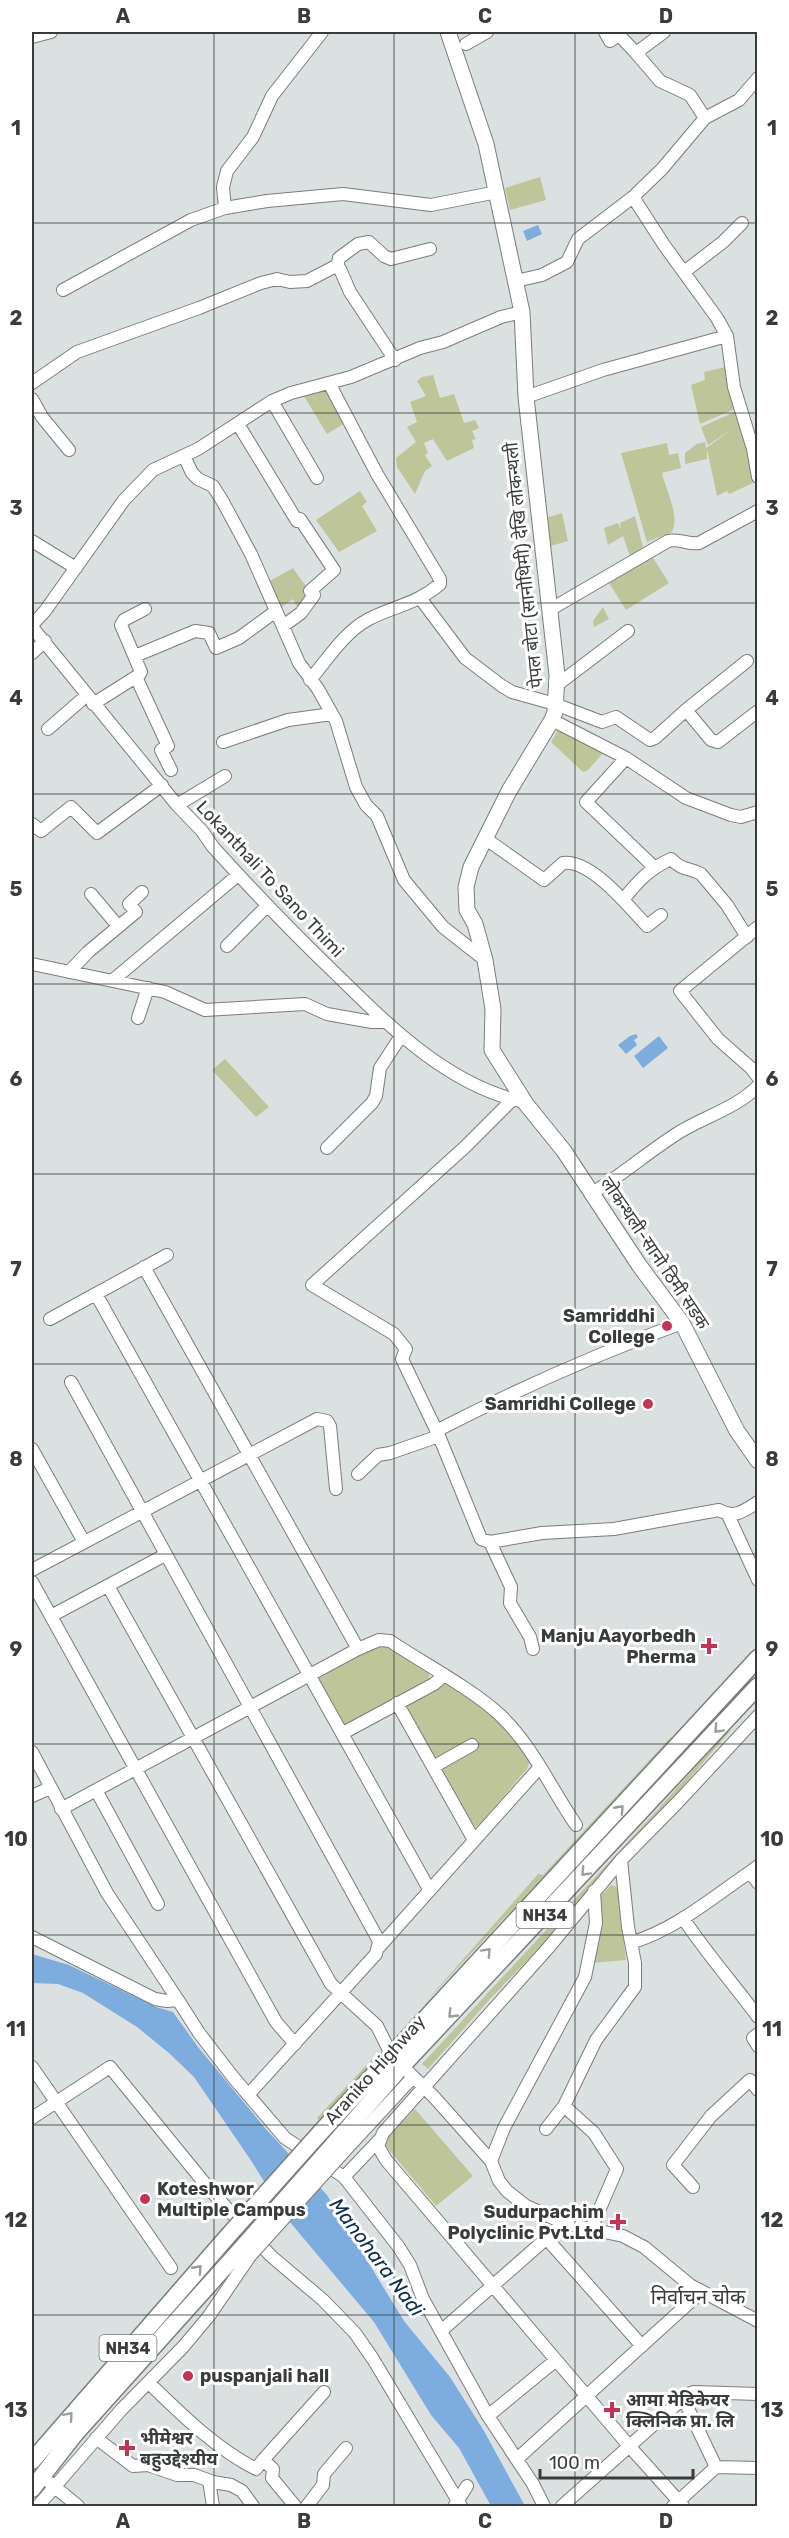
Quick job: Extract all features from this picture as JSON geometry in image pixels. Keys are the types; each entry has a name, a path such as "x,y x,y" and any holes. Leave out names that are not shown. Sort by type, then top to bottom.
{"highway":[{"name":"Araniko Highway","path":"40,2481 75,2434 227,2264 245,2255 337,2150 403,2066 758,1658"},
{"name":"Araniko Highway","path":"32,2461 226,2236 319,2134 403,2066 758,1686"}],"main road":[{"name":"पेपल बोटा (सानोथिमी) देखि लोकन्थली","path":"448,32 479,120 497,192 522,312 526,397 557,685 554,712 514,780 471,867 466,887 467,910 475,924 485,960 493,1009 492,1050 519,1102"},
{"name":"लोकन्थली-सानो ठिमी सडक","path":"519,1102 564,1151 639,1265 682,1323 737,1431 758,1461"}],"street":[{"path":"35,34 51,32"},
{"path":"225,208 223,187 227,171 254,137 272,96 322,32"},
{"path":"466,44 487,32"},
{"path":"605,32 610,41 620,35 660,81 690,95 705,118"},
{"path":"636,53 664,32"},
{"path":"516,281 542,275 567,262 578,239 633,197 662,169 705,118 738,100 758,78"},
{"path":"63,290 191,220 225,208 267,201 343,194 431,205 497,192"},
{"path":"633,197 727,336 734,387 753,449 758,477"},
{"path":"684,272 723,242 742,223"},
{"path":"395,360 337,267 339,258 365,242 375,245 384,256 392,259 430,249"},
{"path":"32,383 77,352 261,283 277,279 290,282 308,281 337,267"},
{"path":"32,626 113,514 153,470 184,456 272,401 306,387 329,383 395,360 501,317 522,312"},
{"path":"526,397 603,370 727,336"},
{"path":"310,680 332,653 369,619 420,598 440,584 440,579 377,474 329,383"},
{"path":"32,399 42,417 69,450"},
{"path":"272,401 318,478"},
{"path":"238,424 297,521 300,519 334,570 310,591 314,595 301,613 283,626"},
{"path":"184,456 192,473 198,479 213,486 251,554 298,663 318,688 332,714 356,787 366,805 378,816 404,880 443,927 485,960"},
{"path":"550,609 668,541 677,539 691,544 699,543 758,511"},
{"path":"32,541 76,568"},
{"path":"420,598 465,658 512,692 554,712 686,798 715,810 741,817 758,812"},
{"path":"48,729 90,700 136,678 141,672 121,625 124,620 145,609"},
{"path":"135,657 195,631 208,633 216,648 239,638 276,611"},
{"name":"Lokanthali To Sano Thimi","path":"32,626 90,700 177,806 202,831 213,847 267,906 384,1022 449,1069 519,1102"},
{"path":"557,685 628,631"},
{"path":"32,653 45,641"},
{"path":"554,712 604,722 616,717 650,740 747,661"},
{"path":"136,678 168,747 161,750 171,770"},
{"path":"604,722 616,710"},
{"path":"686,710 711,740 718,742 758,711"},
{"path":"223,742 288,720 332,714"},
{"path":"626,758 586,802 654,867"},
{"path":"177,806 225,776"},
{"path":"32,824 41,831 71,807 97,833 162,785"},
{"path":"486,839 544,880 563,862 578,864 606,884 647,926 661,915"},
{"path":"622,900 641,877 654,867 671,859 685,870 701,874 727,905 747,937"},
{"path":"113,980 238,874"},
{"path":"69,972 88,952 136,912 129,904 142,892"},
{"path":"91,894 118,926"},
{"path":"226,946 267,906"},
{"path":"758,927 680,991 718,1039 758,1077"},
{"path":"32,964 173,994 205,1010 305,1004 327,1014 384,1022"},
{"path":"138,1018 148,988"},
{"path":"327,1148 372,1103 376,1096 380,1068 401,1036"},
{"path":"591,1194 623,1174 679,1132 720,1111 758,1086"},
{"path":"519,1102 465,1147 312,1285 394,1334 404,1344 406,1349 402,1359 437,1434 481,1539 490,1542 542,1533 614,1528 719,1510 728,1515 758,1580"},
{"path":"50,1318 167,1255"},
{"path":"144,1267 358,1649"},
{"path":"96,1293 429,1889"},
{"path":"358,1474 378,1455 390,1453 437,1434 546,1376 682,1323"},
{"path":"71,1382 377,1938 379,1947"},
{"path":"32,1570 321,1418 330,1426 336,1489"},
{"path":"32,1449 84,1542"},
{"path":"728,1515 740,1513 758,1502"},
{"path":"490,1542 512,1587 510,1603 530,1637 533,1648"},
{"path":"51,1616 165,1555"},
{"path":"32,1582 80,1673 276,2022 295,2044"},
{"path":"108,1586 194,1737 293,1920 331,1984 377,2026 403,2066 491,2161 499,2181 507,2191 526,2206 564,2223 623,2236 644,2247 701,2292 758,2321"},
{"path":"61,1809 358,1649 386,1640 500,1715 540,1767 576,1825"},
{"path":"343,1733 434,1684 443,1676"},
{"path":"397,1703 474,1839"},
{"path":"344,2177 549,1947 621,1860 758,1716"},
{"path":"433,1767 472,1745"},
{"path":"32,1752 107,1893 199,2033 285,2138 344,2177 398,2246 488,2416 517,2459 544,2506"},
{"path":"248,2095 376,1954 379,1947 429,1889 540,1767"},
{"path":"32,1797 50,1788"},
{"path":"96,1790 158,1904"},
{"path":"546,2129 564,2106 596,2040 635,1987 633,1942 628,1927 621,1860"},
{"path":"633,1942 651,1937 683,1918 754,1869 758,1883"},
{"path":"491,2161 504,2128 585,1977 596,1923 594,1891"},
{"path":"683,1918 703,1949 758,2017"},
{"path":"32,1937 155,1999 178,2000"},
{"path":"758,2034 753,2038 758,2046"},
{"path":"32,2067 171,2268"},
{"path":"32,2118 110,2067 211,2191 271,2256 323,2300 355,2333 373,2359 457,2505"},
{"path":"693,2187 673,2165 711,2116 755,2081"},
{"path":"564,2106 594,2133 617,2169 591,2229"},
{"path":"379,2140 378,2146 386,2160 678,2505 716,2467 758,2468"},
{"path":"441,2331 564,2223"},
{"path":"547,2239 642,2346"},
{"path":"38,2506 40,2481 96,2438 209,2316 245,2255"},
{"path":"517,2459 701,2292"},
{"path":"488,2416 556,2361"},
{"path":"148,2383 175,2409 236,2458 256,2469 324,2392"},
{"path":"562,2506 682,2398 694,2392 758,2394"},
{"path":"682,2398 716,2467"},
{"path":"96,2438 133,2466 148,2465 177,2475 194,2475 209,2481 231,2485 242,2491 253,2506"},
{"path":"307,2506 322,2485 324,2474 346,2448"},
{"path":"263,2460 273,2469 273,2478 295,2506"},
{"path":"40,2481 78,2506"},
{"path":"209,2481 213,2506"},
{"path":"457,2505 467,2486"}],"green space":[{"path":"540,177 546,200 510,210 505,188"},
{"path":"730,366 737,408 700,424 691,385 705,380 704,372"},
{"path":"433,375 440,398 454,394 464,423 475,420 479,428 472,431 476,439 472,440 474,448 447,461 433,439 424,443 428,453 425,455 432,466 425,471 415,494 397,467 396,458 416,442 407,427 417,422 410,402 426,396 417,381 422,377"},
{"path":"327,388 345,423 327,434 302,393"},
{"path":"737,411 748,448 753,483 729,494 727,491 717,496 707,449 707,459 685,464 685,453 697,444 705,442 706,448 734,428 708,445 701,427"},
{"path":"667,443 669,455 678,453 681,468 662,473 673,511 674,525 672,532 647,542 621,453"},
{"path":"360,491 367,502 362,506 377,531 339,552 316,520"},
{"path":"562,513 568,541 547,547 543,519"},
{"path":"635,516 643,547 630,556 623,536 608,545 604,528 618,523 621,530 620,523"},
{"path":"650,553 669,583 626,610 606,578"},
{"path":"293,568 312,595 300,612 293,599 278,609 266,583"},
{"path":"603,607 609,619 594,627 593,621"},
{"path":"560,727 604,752 588,770 583,772 551,742"},
{"path":"225,1059 269,1107 256,1117 212,1070"},
{"path":"379,1644 388,1645 429,1673 430,1681 345,1726 318,1679"},
{"path":"757,1668 757,1673 407,2052"},
{"path":"444,1683 467,1695 493,1716 516,1741 529,1763 527,1769 475,1827 441,1771 443,1767 434,1758 406,1707 407,1704"},
{"path":"728,1730 731,1730 668,1804 616,1856 547,1940 490,1999 428,2069 422,2064 660,1807"},
{"path":"670,1738 672,1739 423,2005 538,1874 543,1875"},
{"path":"611,1885 617,1887 626,1960 592,1963 600,1897"},
{"path":"375,2056 377,2058 319,2120 317,2118"},
{"path":"415,2109 473,2176 436,2206 385,2145 387,2137"}],"water":[{"path":"538,225 542,234 527,241 523,231"},
{"path":"636,1034 638,1037 634,1040 637,1045 626,1054 618,1045"},
{"path":"659,1036 668,1048 643,1068 634,1056"},
{"path":"32,1954 69,1965 156,2007 173,2012 198,2047 265,2128 327,2195 404,2321 450,2377 484,2431 525,2506 491,2506 459,2448 431,2415 374,2322 289,2221 194,2077 137,2027 83,1993 58,1984 32,1983"}],"place":[{"name":"Samriddhi College","path":"667,1326"},
{"name":"Samridhi College","path":"648,1404"},
{"name":"Manju Aayorbedh Pherma","path":"709,1646"},
{"name":"Koteshwor Multiple Campus","path":"145,2199"},
{"name":"Sudurpachim Polyclinic Pvt.Ltd","path":"618,2222"},
{"name":"puspanjali hall","path":"188,2376"},
{"name":"आमा मेडिकेयर क्लिनिक प्रा. लि","path":"612,2410"},
{"name":"भीमेश्वर बहुउद्देश्यीय","path":"127,2448"}],"district":[{"name":"निर्वाचन चोक","path":"698,2297"}],"water label":[{"name":"Manohara Nadi","path":"377,2257"}]}
